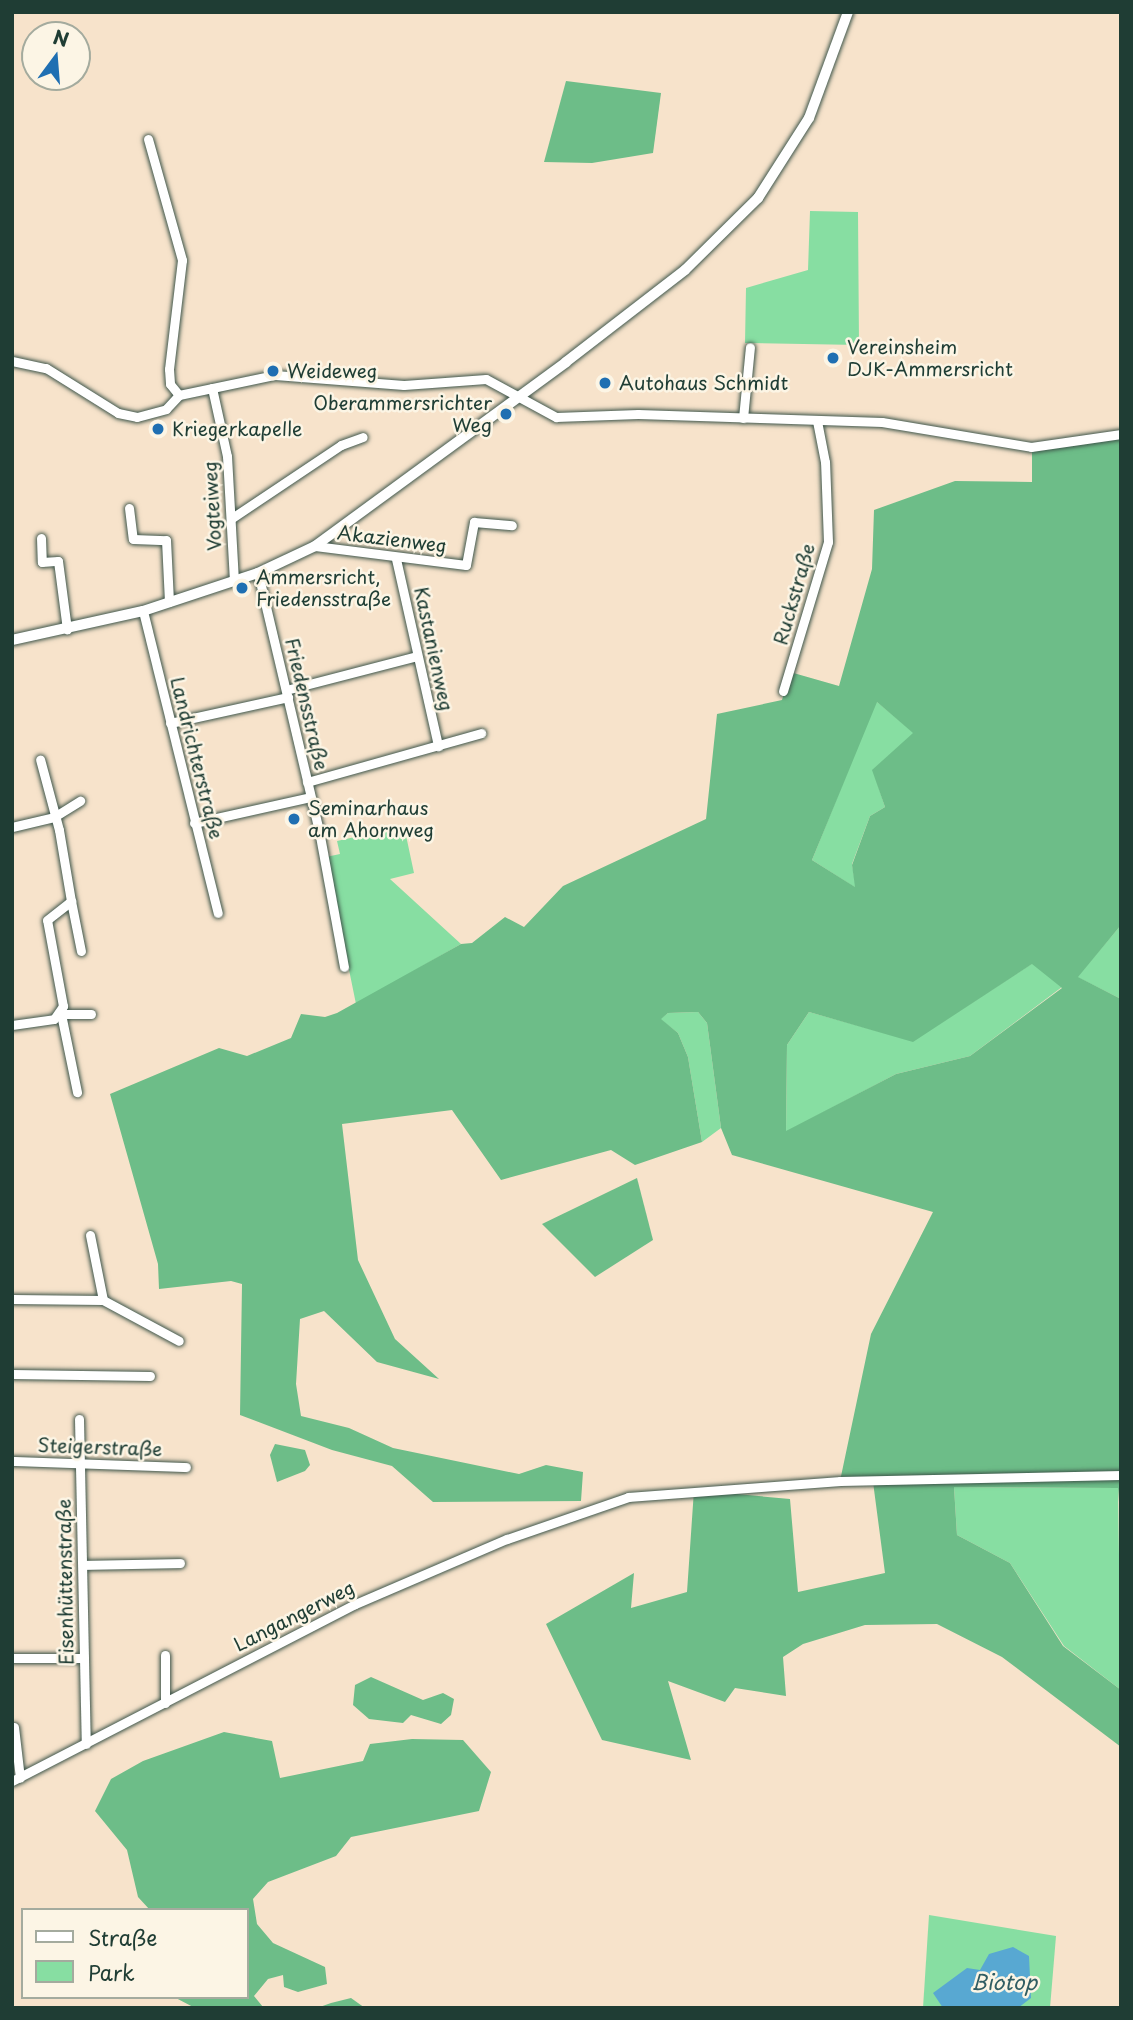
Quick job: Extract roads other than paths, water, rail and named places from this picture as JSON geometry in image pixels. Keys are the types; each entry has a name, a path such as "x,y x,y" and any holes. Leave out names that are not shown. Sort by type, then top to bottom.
{"street":[{"path":"12,640 144,611 258,573 315,546 657,294 732,228 785,159 824,86 848,12"},
{"path":"148,138 183,260 169,369 170,384 179,395"},
{"path":"743,418 750,347"},
{"path":"12,361 46,368 118,413 137,416 166,409 179,395 249,378 289,374 404,385 486,379 520,395 556,417 638,414 882,422 1031,447 1121,434"},
{"name":"Vogteiweg","path":"212,388 224,431 232,518 233,582"},
{"name":"Ruckstraße","path":"783,691 828,542 825,462 817,421"},
{"path":"232,518 341,445 363,437"},
{"path":"129,508 133,539 166,540 169,602"},
{"name":"Akazienweg","path":"315,546 396,559 466,565 474,522 512,525"},
{"path":"41,538 42,562 58,561 67,629"},
{"name":"Kastanienweg","path":"396,559 438,746"},
{"name":"Friedensstraße","path":"258,573 307,782 344,967"},
{"name":"Landrichterstraße","path":"144,611 218,913"},
{"path":"170,723 417,656"},
{"path":"307,782 481,733"},
{"path":"40,759 80,951"},
{"path":"194,823 310,797"},
{"path":"12,827 54,817 80,801"},
{"path":"71,901 47,920 61,1014 78,1093"},
{"path":"12,1025 61,1014 92,1014"},
{"path":"90,1235 103,1300"},
{"path":"12,1299 103,1300 178,1341"},
{"path":"12,1374 150,1376"},
{"name":"Eisenhüttenstraße","path":"79,1419 86,1744"},
{"name":"Steigerstraße","path":"12,1461 186,1467"},
{"name":"Langangerweg","path":"14,1727 16,1779 344,1610 441,1565 628,1497 840,1481 1121,1475"},
{"path":"84,1566 180,1563"},
{"path":"165,1655 165,1703"},
{"path":"12,1658 84,1658"}],"water":[{"name":"Biotop","path":"1013,1947 1029,1956 1031,1998 1018,2008 943,2008 933,1993 967,1968 980,1970 989,1954"}],"place":[{"name":"Vereinsheim DJK-Ammersricht","path":"833,358"},
{"name":"Weideweg","path":"273,371"},
{"name":"Autohaus Schmidt","path":"605,383"},
{"name":"Oberammersrichter Weg","path":"506,414"},
{"name":"Kriegerkapelle","path":"158,429"},
{"name":"Ammersricht, Friedensstraße","path":"242,588"},
{"name":"Seminarhaus am Ahornweg","path":"294,819"}]}
